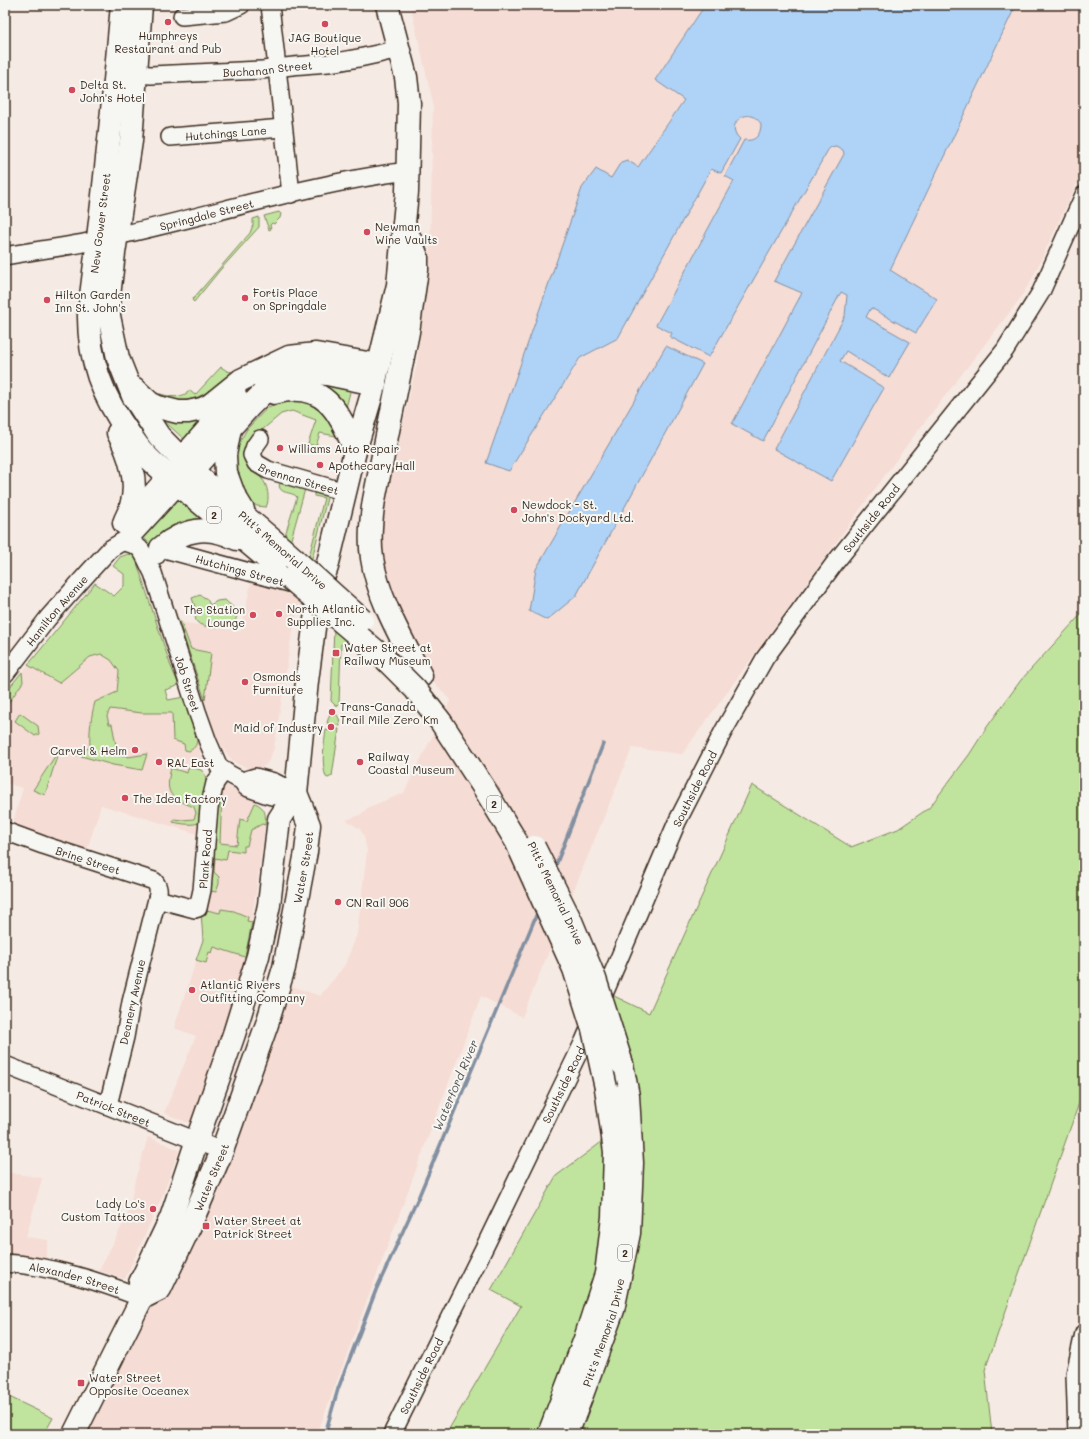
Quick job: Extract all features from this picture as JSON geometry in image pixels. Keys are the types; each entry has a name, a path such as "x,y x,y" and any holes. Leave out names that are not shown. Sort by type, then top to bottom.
{"main road":[{"name":"New Gower Street","path":"122,5 101,223 107,238 109,316 114,344 132,396 159,436 180,472"},
{"name":"New Gower Street","path":"141,5 131,141 89,312 90,342 102,389 110,405 143,452 180,472"},
{"path":"296,793 308,675 319,590 327,567 355,452 377,374 398,285 405,226 408,171 409,103 406,78 387,5"},
{"path":"405,226 417,257 417,270 402,364 370,520 370,537 375,575 398,631 421,676"},
{"path":"125,379 150,403 158,407 178,412 188,412 202,409 210,405 241,380 263,371 289,357 302,355 327,356 377,374"},
{"path":"180,472 238,394 263,371"},
{"path":"180,472 230,428 257,399 278,382 298,375 314,372 327,374 377,374"},
{"path":"257,399 291,389 304,390 315,394 331,406 341,418 355,452"},
{"path":"110,405 114,423 127,452 134,478 132,505 119,538"},
{"path":"230,428 225,455 226,473 240,508 254,523"},
{"name":"Pitt's Memorial Drive","path":"180,472 223,498 254,523 371,628 421,676 455,720 510,803 544,865 571,921 595,979 622,1064 628,1096 632,1163 629,1234 613,1310 584,1392 567,1434"},
{"name":"Pitt's Memorial Drive","path":"180,472 249,544 382,656 415,688 441,722 516,841 574,969 593,1029 606,1088 615,1152 613,1217 606,1274 585,1339 548,1434"},
{"path":"161,548 171,539 184,533 202,530 226,533 249,544"},
{"name":"Water Street","path":"296,793 309,825 306,852 285,964 222,1151 160,1289 142,1298 140,1283 171,1218 196,1140 234,1034 258,956 270,898 279,819 296,793"},
{"path":"74,1434 142,1298"}],"street":[{"path":"182,16 226,12 241,5"},
{"path":"270,5 291,194"},
{"name":"Buchanan Street","path":"136,74 151,75 263,70 352,59 398,49"},
{"name":"Hutchings Lane","path":"170,137 283,128"},
{"name":"Springdale Street","path":"5,256 107,238 379,174 408,171"},
{"name":"Southside Road","path":"392,1434 584,1041 678,822 723,732 765,658 834,564 1005,350 1041,292 1084,195"},
{"name":"Brennan Street","path":"260,439 255,446 252,456 256,464 268,470 345,492"},
{"name":"Hamilton Avenue","path":"5,674 48,618 119,538 132,535 180,472"},
{"name":"Job Street","path":"119,538 132,543 143,551 153,572 178,656 216,762 224,771 242,781 255,777 274,782 296,793"},
{"path":"153,572 154,563 161,548"},
{"name":"Hutchings Street","path":"161,548 319,590"},
{"name":"Plank Road","path":"158,899 195,909 198,908 202,890 209,808 215,783 224,771"},
{"name":"Brine Street","path":"5,831 154,881 159,890 158,899"},
{"name":"Deanery Avenue","path":"108,1105 125,1036 132,995 158,899"},
{"name":"Patrick Street","path":"5,1065 222,1151"},
{"name":"Alexander Street","path":"5,1263 37,1267 70,1274 105,1284 142,1298"},
{"path":"1077,1434 1075,1374 1084,1333"}],"shaded area":[{"path":"419,5 705,5 655,80 684,99 638,167 627,160 509,470 581,358 618,338 711,169 721,173 740,138 736,135 734,129 735,123 740,118 746,116 755,118 761,124 761,131 756,138 748,141 725,175 734,181 656,325 672,333 670,336 709,357 828,150 831,147 836,146 843,150 843,157 774,281 802,293 732,424 763,441 841,292 847,295 845,316 774,449 831,481 883,388 839,361 871,308 916,333 936,299 890,270 1016,5 1084,5 1084,168 1031,281 1019,300 907,445 682,754 632,748 522,1017 481,996 317,1434 74,1434 160,1289 280,982 320,996 345,965 357,934 367,851 364,836 360,829 346,820 360,815 369,807 404,793 431,739 444,717 450,700 397,641 377,535 386,476 391,476 417,363 430,253 433,103 411,8"},
{"path":"251,583 301,597 291,639 274,748 265,766 257,768 248,768 237,764 229,757 222,746 216,734 179,622 241,631"},
{"path":"101,654 111,660 119,671 117,692 110,709 142,713 189,714 205,774 203,807 198,834 101,805 86,853 12,826 23,788 5,783 5,693 28,665 59,683 90,657"},
{"path":"222,783 256,800 255,802 257,803 263,824 265,825 256,893 245,957 225,1024 191,1124 164,1113 196,1036 174,1028 203,940 201,912"},
{"path":"148,1137 179,1150 162,1197 125,1279 99,1271 129,1212 135,1180"},
{"path":"5,1172 42,1178 26,1237 48,1240 46,1258 5,1253"}],"green space":[{"path":"279,212 281,214 280,218 274,224 272,223 270,225 271,229 269,230 264,216"},
{"path":"259,217 259,227 220,270 194,302 192,300 250,233 253,225 253,219"},
{"path":"221,367 232,372 232,374 215,387 198,397 180,400 160,394 175,397 190,391 195,395"},
{"path":"310,382 351,388 345,412"},
{"path":"299,400 312,405 322,413 330,423 336,436 320,433 316,446 308,444 316,420 292,411 281,414 255,436 246,458 248,469 259,476 264,482 268,497 266,507 257,506 247,500 235,472 234,452 247,429 268,407 279,403"},
{"path":"161,418 203,418 186,441"},
{"path":"281,483 305,489 283,568 275,567 297,497 284,492 279,485"},
{"path":"314,493 325,495 327,498 306,577 304,573 324,498 314,496"},
{"path":"176,500 181,500 209,520 155,540 150,544 142,536"},
{"path":"128,554 133,555 136,560 170,664 178,683 177,686 165,690 168,700 184,697 197,740 194,747 189,751 185,750 184,744 173,740 172,713 142,713 110,709 107,716 109,724 112,724 118,756 127,755 128,757 147,754 142,770 113,765 74,754 75,751 83,751 90,747 92,713 95,702 117,692 119,671 111,660 101,654 90,657 59,683 28,665 95,583 114,596 124,586 124,574 113,566 120,557"},
{"path":"200,595 207,599 210,605 217,601 225,600 237,611 234,622 226,626 209,627 197,622 195,616 196,610 192,598"},
{"path":"1084,611 1084,1089 985,1370 992,1434 446,1434 521,1306 491,1290 556,1176 599,1144 636,1082 610,994 649,1013 752,785 851,847 898,829 929,808 969,755 1021,680"},
{"path":"179,622 181,622 191,649 211,653 205,700"},
{"path":"334,627 353,644 341,644 338,706 331,701"},
{"path":"22,672 23,682 5,708 5,693"},
{"path":"334,711 339,718 340,726 327,723 330,713 333,714"},
{"path":"20,713 38,726 39,734 35,736 15,721"},
{"path":"339,729 332,776 328,778 324,772 323,760 326,730 333,731"},
{"path":"59,750 45,795 33,790"},
{"path":"191,767 201,770 205,774 206,782 201,822 184,824 173,822 174,819 194,819 196,813 194,807 180,801 171,794 168,784 171,768 187,773 188,768"},
{"path":"222,792 220,843 237,845 240,819 247,821 255,803 263,809 265,815 265,825 262,824 251,830 247,846 244,846 244,852 228,850 226,860 215,858 214,872 219,877 219,884 216,892 207,890 215,811"},
{"path":"202,909 220,913 221,909 234,911 248,917 247,921 252,922 245,957 214,947 212,953 209,952 206,963 196,960 203,940"},
{"path":"5,1395 53,1418 44,1434 5,1434"}],"water":[{"path":"705,5 1016,5 890,270 937,299 916,333 871,308 866,317 910,342 889,378 846,351 840,361 884,388 831,481 774,449 845,316 847,295 841,292 763,441 732,424 802,293 774,281 844,154 843,150 836,146 831,147 828,150 709,357 670,337 672,333 656,325 734,181 725,176 744,140 754,139 759,134 761,124 756,118 745,116 736,122 734,128 740,139 721,173 711,169 618,338 580,358 509,471 486,463 582,188 596,169 611,178 621,162 627,160 638,167 684,100 655,80"},
{"path":"666,346 703,364 576,596 547,620 529,611 536,569"}],"waterway":[{"name":"Waterford River","path":"554,870 603,744"},
{"name":"Waterford River","path":"325,1434 338,1389 376,1290 419,1196 538,911"}],"place":[{"name":"Humphreys Restaurant and Pub","path":"168,22"},
{"name":"JAG Boutique Hotel","path":"325,24"},
{"name":"Delta St. John's Hotel","path":"72,90"},
{"name":"Newman Wine Vaults","path":"367,232"},
{"name":"Fortis Place on Springdale","path":"245,298"},
{"name":"Hilton Garden Inn St. John's","path":"47,300"},
{"name":"Williams Auto Repair","path":"280,448"},
{"name":"Apothecary Hall","path":"320,465"},
{"name":"Newdock - St. John's Dockyard Ltd.","path":"514,510"},
{"name":"North Atlantic Supplies Inc.","path":"279,614"},
{"name":"The Station Lounge","path":"253,615"},
{"name":"Water Street at Railway Museum","path":"336,653"},
{"name":"Osmonds Furniture","path":"245,682"},
{"name":"Trans-Canada Trail Mile Zero Km","path":"332,712"},
{"name":"Maid of Industry","path":"331,727"},
{"name":"Carvel & Helm","path":"135,750"},
{"name":"RAL East","path":"159,762"},
{"name":"Railway Coastal Museum","path":"360,762"},
{"name":"The Idea Factory","path":"125,798"},
{"name":"CN Rail 906","path":"338,902"},
{"name":"Atlantic Rivers Outfitting Company","path":"192,990"},
{"name":"Lady Lo's Custom Tattoos","path":"153,1209"},
{"name":"Water Street at Patrick Street","path":"206,1226"},
{"name":"Water Street Opposite Oceanex","path":"81,1383"}]}
